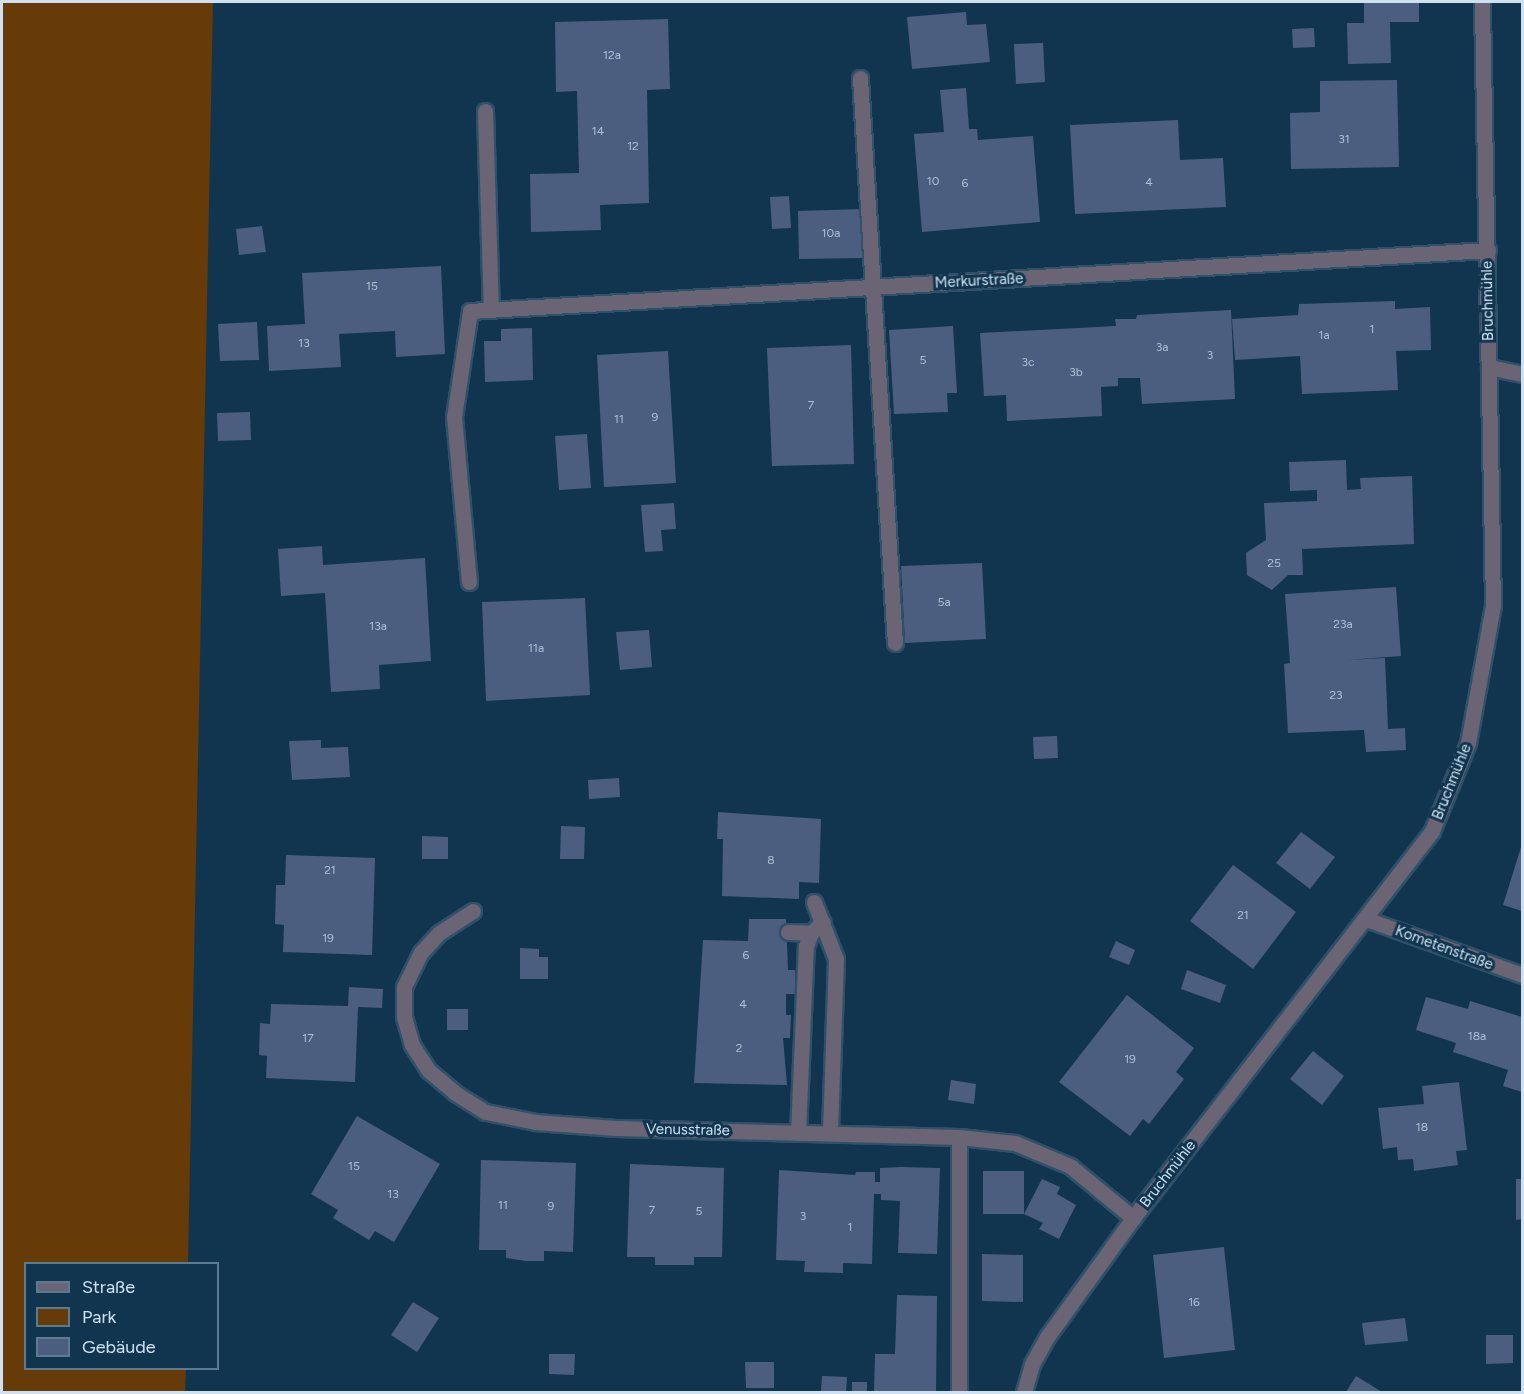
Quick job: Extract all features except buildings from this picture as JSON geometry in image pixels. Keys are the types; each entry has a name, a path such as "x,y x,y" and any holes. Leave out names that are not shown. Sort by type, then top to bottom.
{"street":[{"name":"Bruchmühle","path":"1024,1392 1032,1364 1047,1337 1133,1218 1432,831 1468,743 1493,605 1482,2"},
{"path":"860,78 896,643"},
{"path":"484,111 491,309"},
{"name":"Merkurstraße","path":"469,582 454,417 470,311 1488,250"},
{"path":"1489,367 1522,374"},
{"path":"814,902 836,959 830,1133"},
{"name":"Venusstraße","path":"473,911 433,939 421,952 405,987 404,1017 412,1045 428,1070 455,1094 486,1112 535,1122 959,1137 1015,1143 1070,1166 1133,1218"},
{"name":"Kometenstraße","path":"1366,919 1522,975"},
{"path":"798,1133 806,946 811,933 823,922"},
{"path":"788,932 811,933"},
{"path":"959,1137 959,1392"}],"green space":[{"path":"2,2 213,2 188,1262 24,1262 24,1370 186,1370 185,1392 2,1392"}]}
